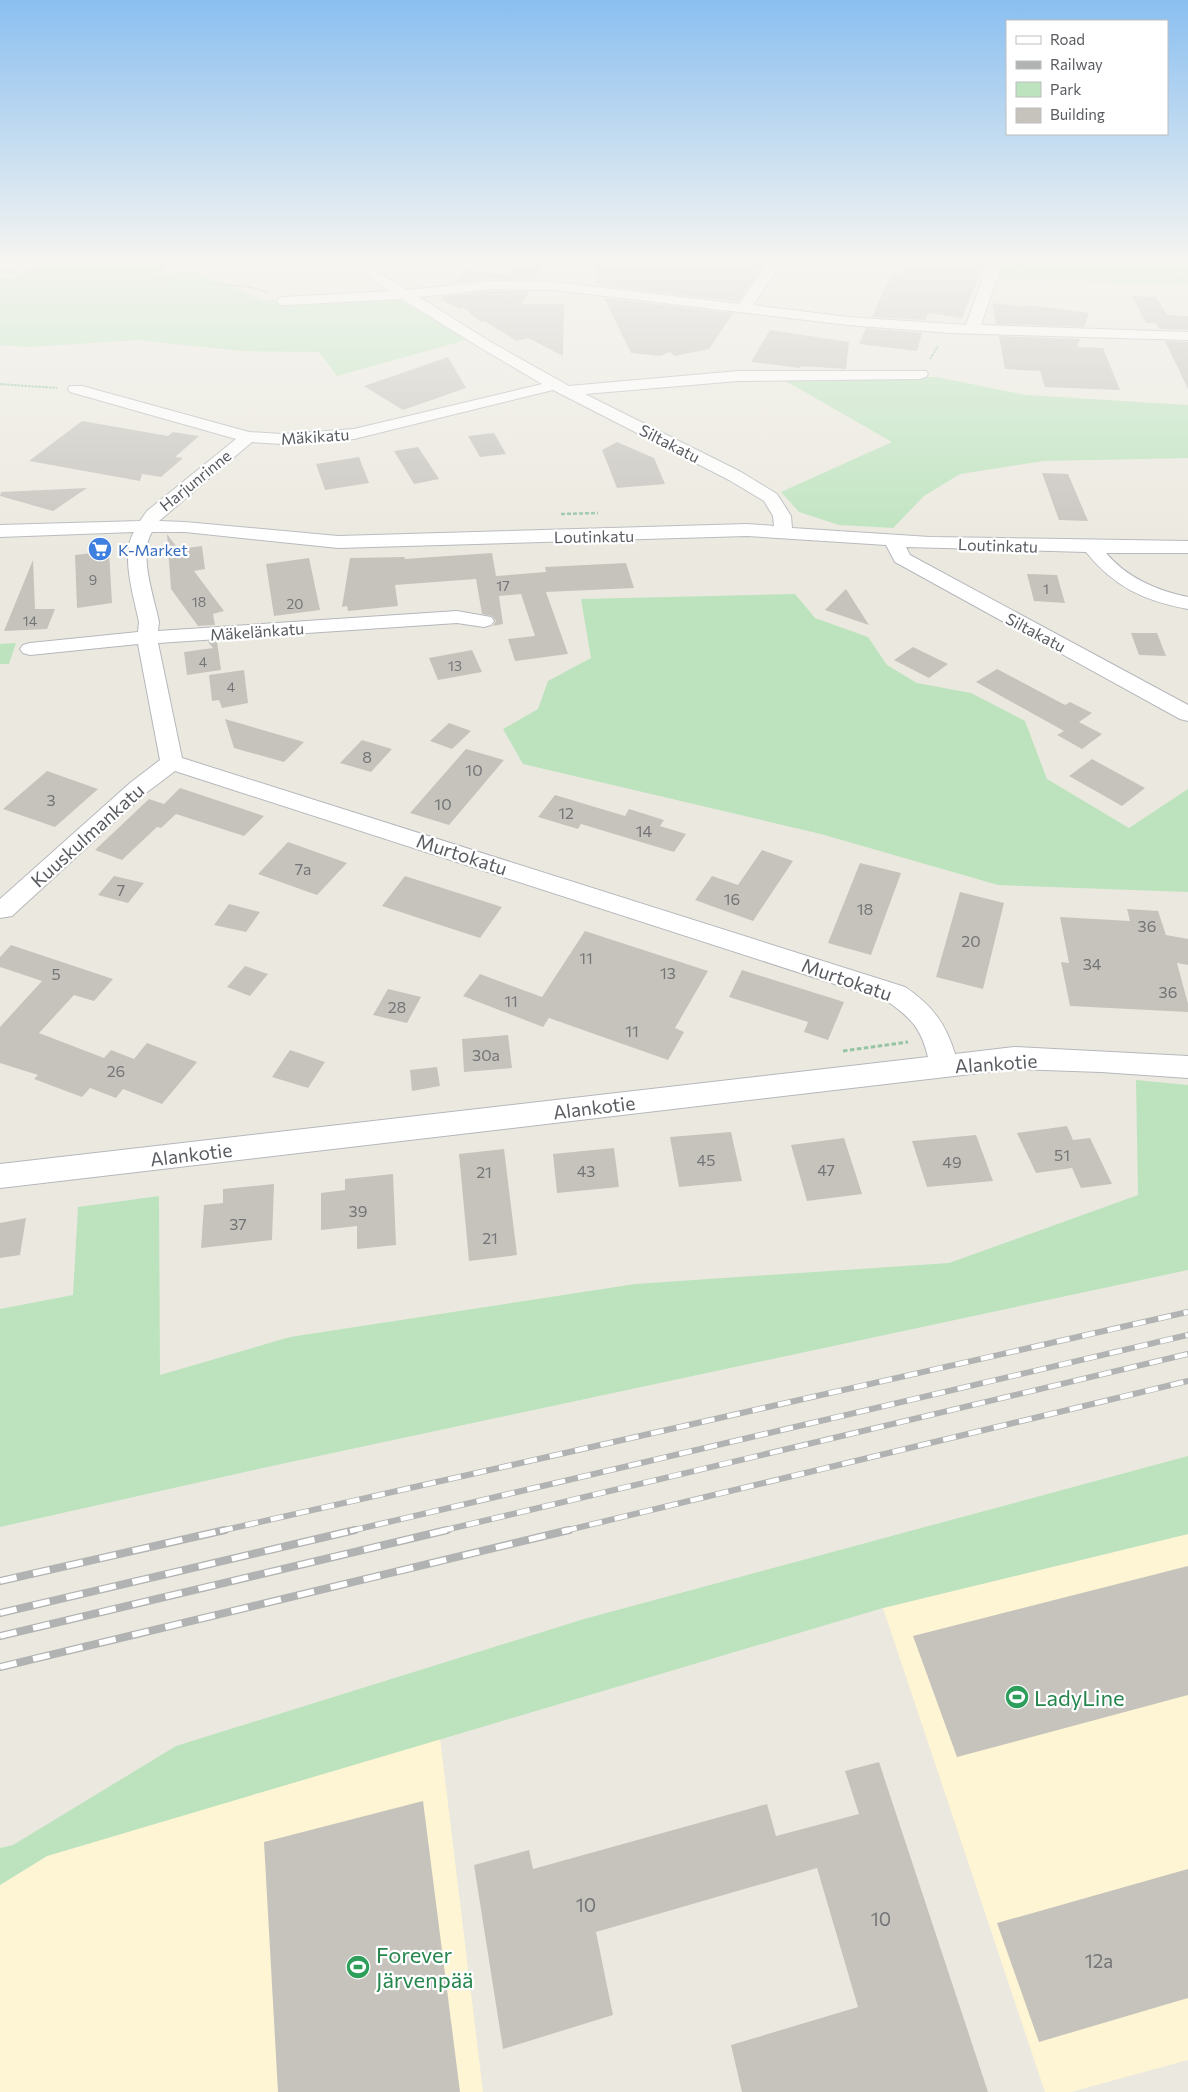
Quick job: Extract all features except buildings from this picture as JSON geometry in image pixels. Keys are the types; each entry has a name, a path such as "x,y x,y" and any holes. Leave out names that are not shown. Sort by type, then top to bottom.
{"street":[{"name":"Siltakatu","path":"516,362 560,388 735,476 771,498 782,516 783,532"},
{"name":"Mäkikatu","path":"76,389 248,437 282,439 354,434 560,388 738,376 920,374"},
{"name":"Harjunrinne","path":"146,526 153,515 248,437"},
{"name":"Loutinkatu","path":"0,531 146,526 185,527 338,542 686,534 726,531 783,532 893,540 1091,547 1188,547"},
{"path":"146,526 139,538 136,554 149,622 147,638 172,762"},
{"name":"Siltakatu","path":"893,540 902,558 1188,714"},
{"path":"1091,547 1110,568 1139,587 1177,601 1188,603"},
{"name":"Mäkelänkatu","path":"30,649 106,640 456,617 484,621"},
{"name":"Kuuskulmankatu","path":"3,910 138,788 172,762"},
{"name":"Murtokatu","path":"172,762 896,994 918,1009 933,1029 944,1066"},
{"name":"Alankotie","path":"0,1176 1014,1058 1101,1061 1188,1068"}],"path":[{"path":"920,374 928,362"},
{"path":"0,384 76,389"}],"shaded area":[{"path":"1188,1534 1188,2060 1071,2092 1045,2092 883,1608"},
{"path":"440,1738 483,2092 0,2092 0,1885 47,1856"}],"green space":[{"path":"326,362 389,362 337,376"},
{"path":"937,377 1026,395 1188,405 1188,458 1043,461 960,474 924,496 893,528 839,525 799,512 781,492 892,442 782,379"},
{"path":"795,594 815,618 868,637 887,665 917,683 971,693 1025,721 1047,779 1129,828 1188,789 1188,892 998,885 821,834 523,764 503,729 538,709 548,681 591,658 581,599"},
{"path":"16,643 9,664 0,664 0,644"},
{"path":"1136,1080 1188,1085 1188,1270 272,1466 0,1527 0,1309 73,1295 78,1207 159,1196 160,1375 290,1337 635,1284 949,1263 1138,1195"},
{"path":"1188,1456 1188,1534 883,1608 47,1856 0,1885 0,1848 13,1845 176,1746 584,1619"}],"railway":[{"path":"220,1531 1188,1312"},
{"path":"350,1531 1188,1335"},
{"path":"441,1531 1188,1354"},
{"path":"564,1531 1188,1381"},
{"path":"0,1581 225,1530"},
{"path":"0,1613 355,1530"},
{"path":"0,1636 447,1530"},
{"path":"0,1667 569,1530"}],"place":[{"name":"K-Market","path":"100,549"},
{"name":"LadyLine","path":"1017,1697"},
{"name":"Forever Järvenpää","path":"358,1967"}]}
